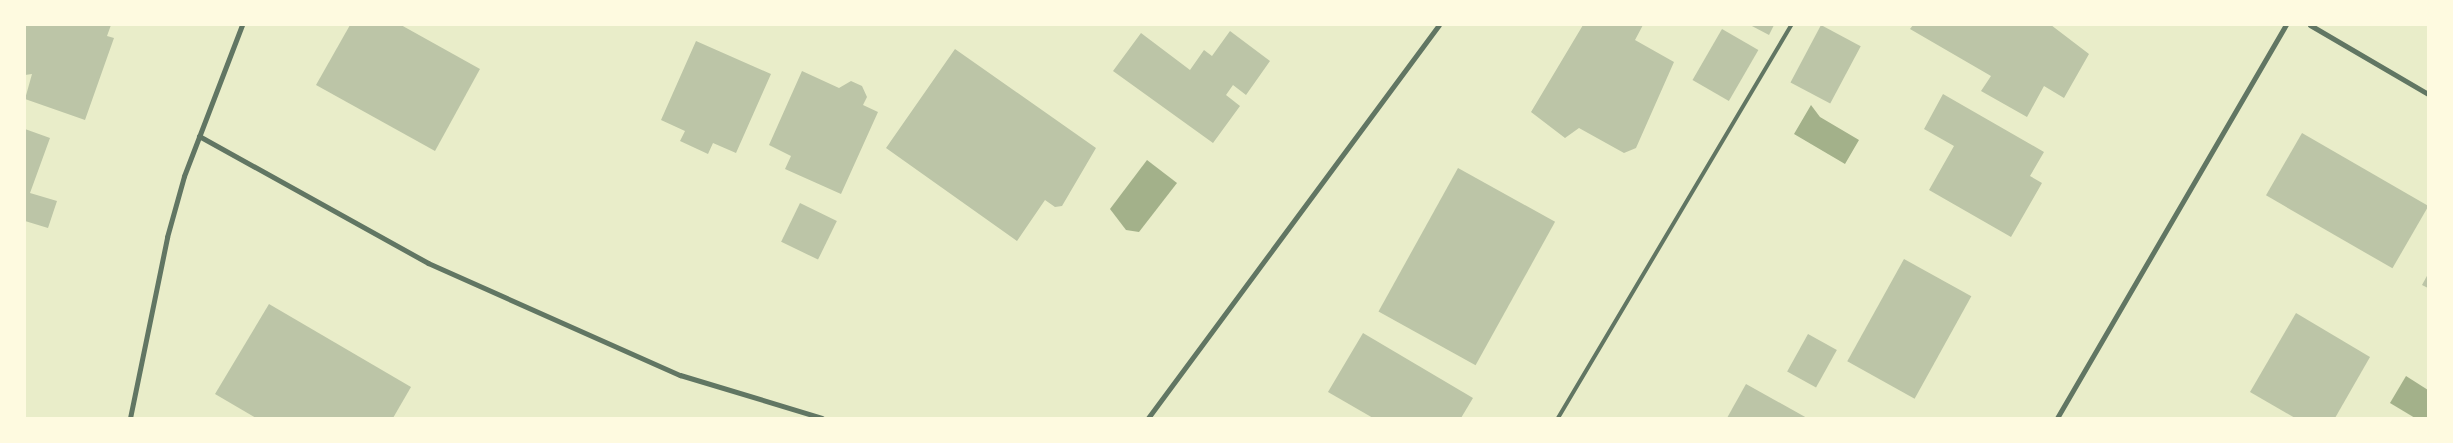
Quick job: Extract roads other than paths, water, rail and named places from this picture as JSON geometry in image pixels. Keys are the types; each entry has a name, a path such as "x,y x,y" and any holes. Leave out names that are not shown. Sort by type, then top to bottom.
{"street":[{"path":"130,418 167,237 199,136 242,25"},
{"path":"1148,418 1438,25"},
{"path":"2057,418 2286,25"},
{"path":"2310,25 2428,94"},
{"path":"199,136 428,263 680,375 822,418"}],"lane":[{"path":"1558,418 1791,25"}]}
